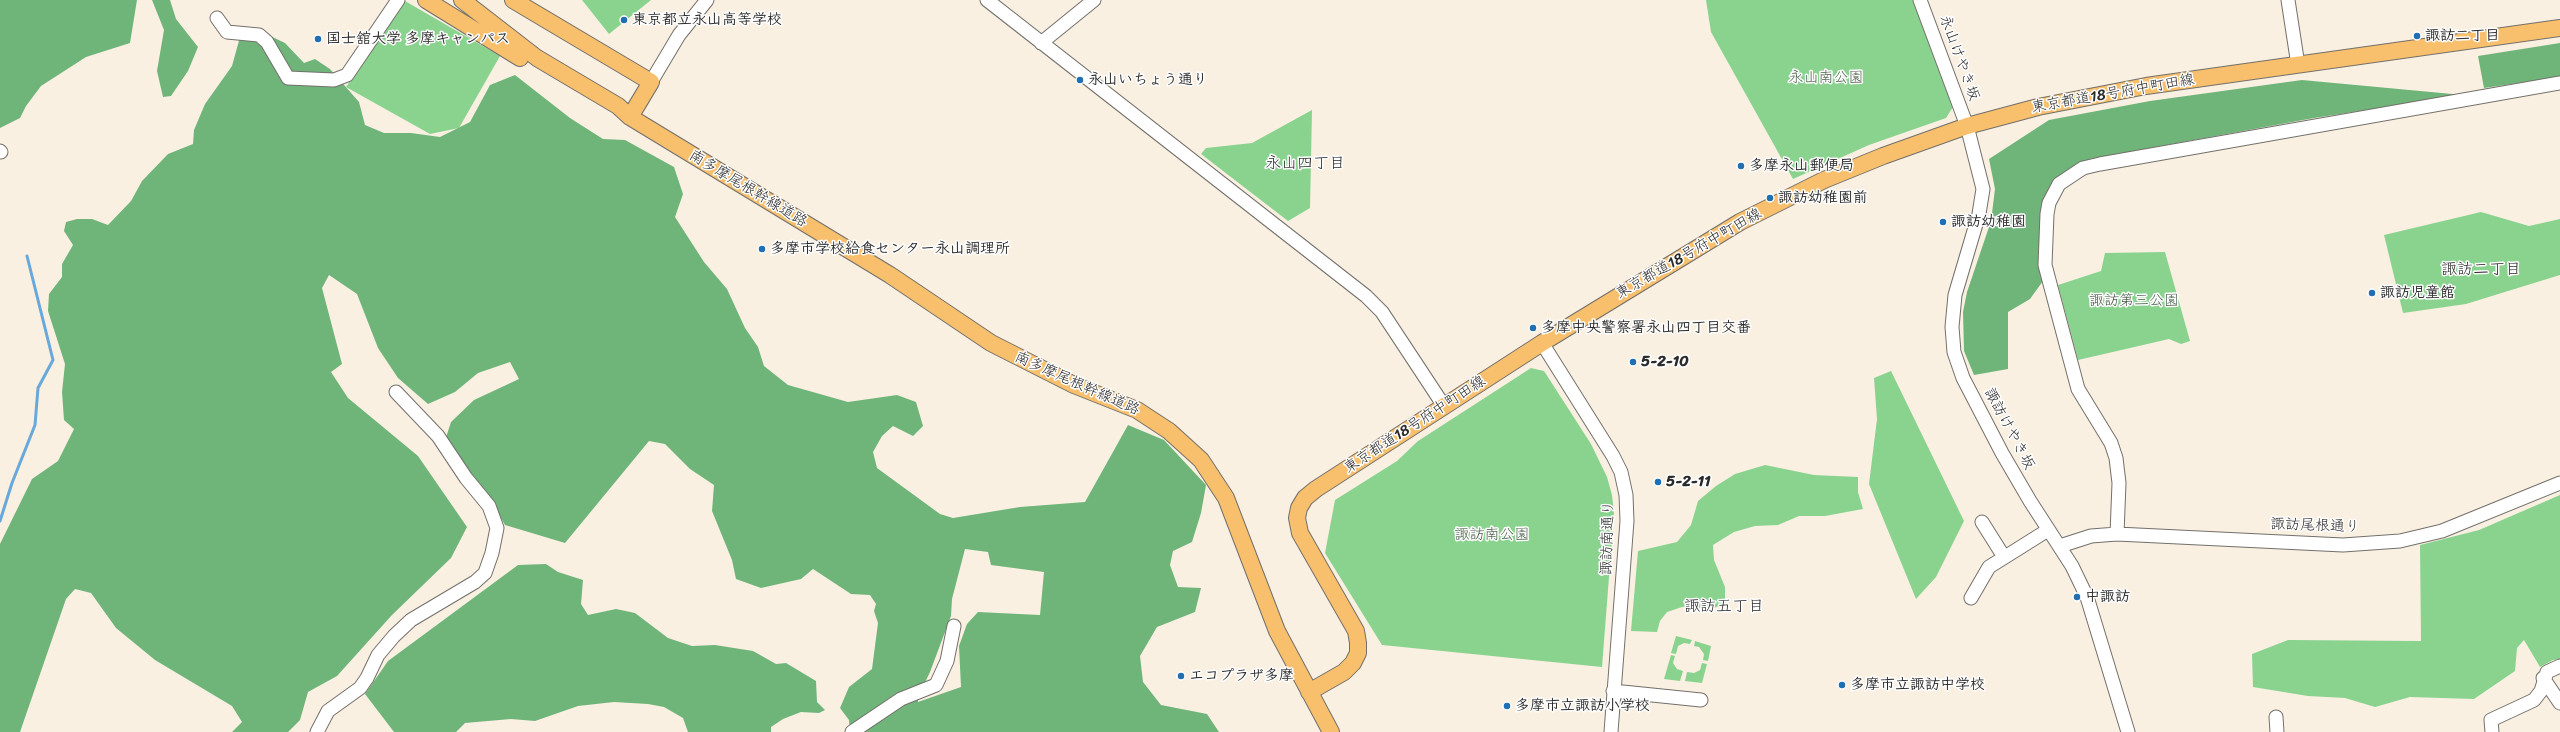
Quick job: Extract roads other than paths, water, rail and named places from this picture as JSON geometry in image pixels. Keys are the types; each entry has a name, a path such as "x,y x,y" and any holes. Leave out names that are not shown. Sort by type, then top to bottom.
{"main road":[{"name":"南多摩尾根幹線道路","path":"426,0 615,113 630,117"},
{"name":"南多摩尾根幹線道路","path":"462,0 537,58 618,106 630,117 890,275 997,346 1074,385 1137,410 1174,435 1201,460 1226,498 1271,617 1331,732"},
{"path":"513,0 651,82 630,117"},
{"name":"東京都道18号府中町田線","path":"1309,692 1344,672 1353,663 1358,653 1356,631 1300,533 1297,518 1299,508 1316,489 1542,343 1740,222 1824,180 1967,126 2080,97 2560,28"}],"street":[{"path":"217,18 227,32 259,36 267,42 288,78 334,80 347,75 398,0"},
{"path":"651,82 679,35 706,0"},
{"path":"987,0 1366,296 1382,312 1444,406"},
{"path":"1041,43 1094,0"},
{"name":"永山けやき坂","path":"1920,0 1967,126"},
{"path":"2288,0 2298,65"},
{"path":"2117,534 2119,483 2116,458 2110,443 2078,390 2070,365 2045,265 2049,203 2064,179 2083,168 2100,164 2475,96 2560,83"},
{"name":"諏訪けやき坂","path":"1967,126 1977,160 1983,189 1981,208 1955,295 1952,327 1954,352 1963,378 2002,453 2048,530 2060,546 2087,597 2128,732"},
{"name":"諏訪南通り","path":"1542,343 1613,456 1621,472 1626,495 1627,521 1611,732"},
{"path":"316,732 328,711 360,688 367,678 378,655 394,636 411,620 475,582 484,572 492,553 497,528 489,506 466,478 438,436 396,392"},
{"name":"諏訪尾根通り","path":"2060,546 2091,536 2117,534 2343,545 2393,542 2442,531 2560,483"},
{"path":"1982,522 2004,556"},
{"path":"1971,598 1989,567 2004,556 2048,530"},
{"path":"852,732 901,699 936,685 947,661 954,626"},
{"path":"2492,732 2491,720 2534,700 2541,690 2543,678 2547,672 2560,666"},
{"path":"2543,678 2560,703"},
{"path":"1614,691 1701,700"},
{"path":"2276,717 2277,732"}],"waterway":[{"path":"0,521 12,483 35,425 38,388 53,360 27,256"}],"place":[{"name":"東京都立永山高等学校","path":"624,20"},
{"name":"諏訪二丁目","path":"2417,36"},
{"name":"国士舘大学 多摩キャンパス","path":"318,39"},
{"name":"永山いちょう通り","path":"1080,80"},
{"name":"多摩永山郵便局","path":"1741,166"},
{"name":"諏訪幼稚園前","path":"1770,198"},
{"name":"諏訪幼稚園","path":"1943,222"},
{"name":"多摩市学校給食センター永山調理所","path":"762,249"},
{"name":"諏訪児童館","path":"2372,293"},
{"name":"多摩中央警察署永山四丁目交番","path":"1533,328"},
{"name":"5-2-10","path":"1633,362"},
{"name":"5-2-11","path":"1658,482"},
{"name":"中諏訪","path":"2077,597"},
{"name":"エコプラザ多摩","path":"1181,676"},
{"name":"多摩市立諏訪中学校","path":"1842,685"},
{"name":"多摩市立諏訪小学校","path":"1507,706"}],"district":[{"name":"永山四丁目","path":"1305,164"},
{"name":"諏訪二丁目","path":"2481,270"},
{"name":"諏訪五丁目","path":"1724,607"}],"park label":[{"name":"永山南公園","path":"1826,78"},
{"name":"諏訪第三公園","path":"2134,301"},
{"name":"諏訪南公園","path":"1492,535"}]}
